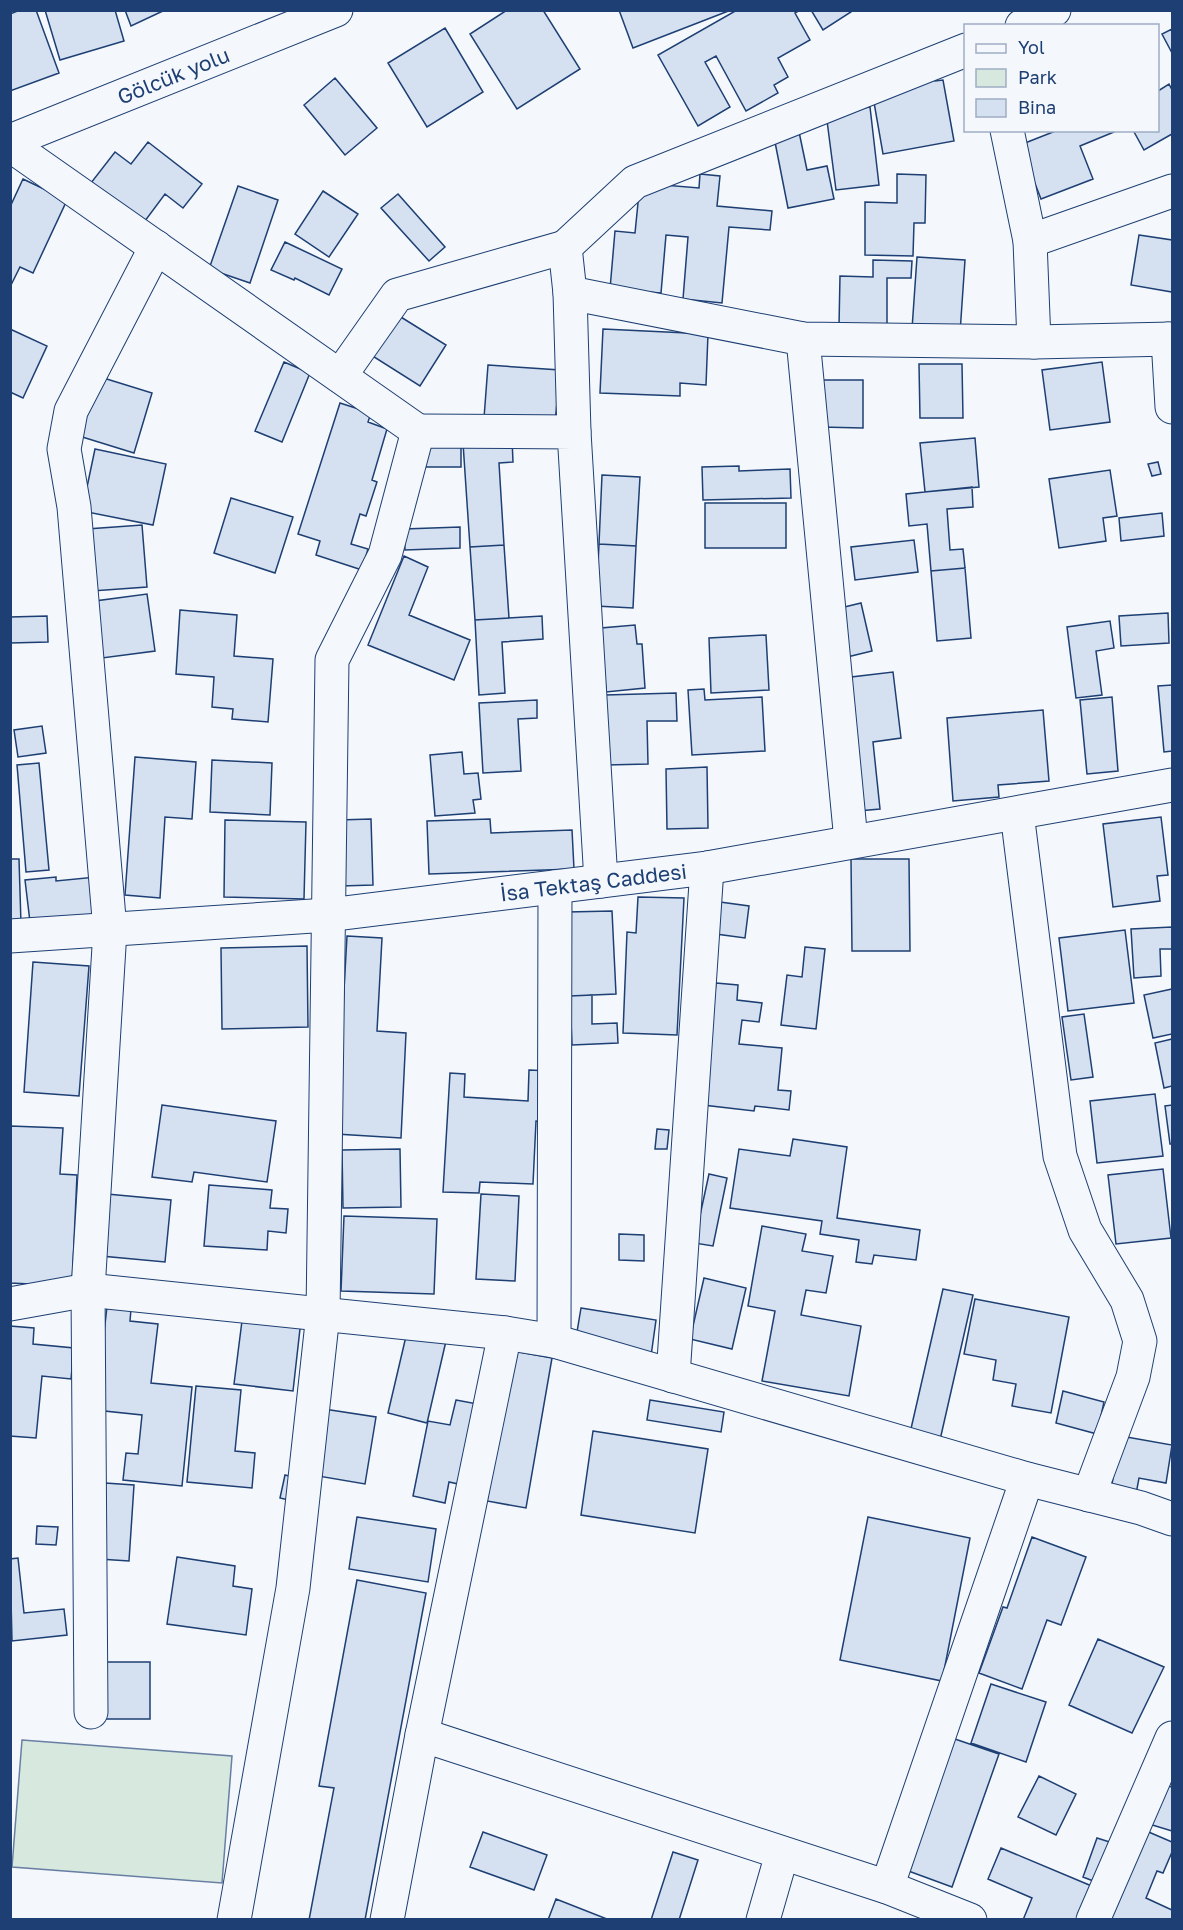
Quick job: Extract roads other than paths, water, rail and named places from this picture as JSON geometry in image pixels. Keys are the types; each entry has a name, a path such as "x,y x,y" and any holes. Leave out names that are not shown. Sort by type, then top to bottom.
{"street":[{"name":"Gölcük yolu","path":"10,143 336,10"},
{"path":"1026,24 1054,10"},
{"path":"340,376 397,295 565,247 635,182 964,51"},
{"path":"1007,132 1030,241 1034,342"},
{"path":"10,143 418,431 574,432"},
{"path":"1030,241 1173,192"},
{"path":"91,1712 88,1290 110,930 74,507 64,449 71,411 156,247"},
{"path":"565,247 570,292 574,432 601,880"},
{"path":"570,292 803,339 1034,342 1170,339 1173,407"},
{"path":"803,339 851,841"},
{"path":"234,1920 293,1588 323,1314 332,660 385,555 418,431"},
{"name":"İsa Tektaş Caddesi","path":"10,936 328,915 708,868 1173,785"},
{"path":"1017,813 1060,1156 1085,1230 1126,1300 1140,1341 1132,1377 1089,1495"},
{"path":"673,1376 708,868"},
{"path":"554,1341 555,886"},
{"path":"10,1304 88,1290 505,1333 554,1341 1027,1479 1141,1508 1173,1519"},
{"path":"387,1920 422,1735 505,1333"},
{"path":"887,1887 1027,1479"},
{"path":"422,1735 887,1887 970,1920"},
{"path":"1093,1920 1173,1738"},
{"path":"763,1920 782,1854"}]}
